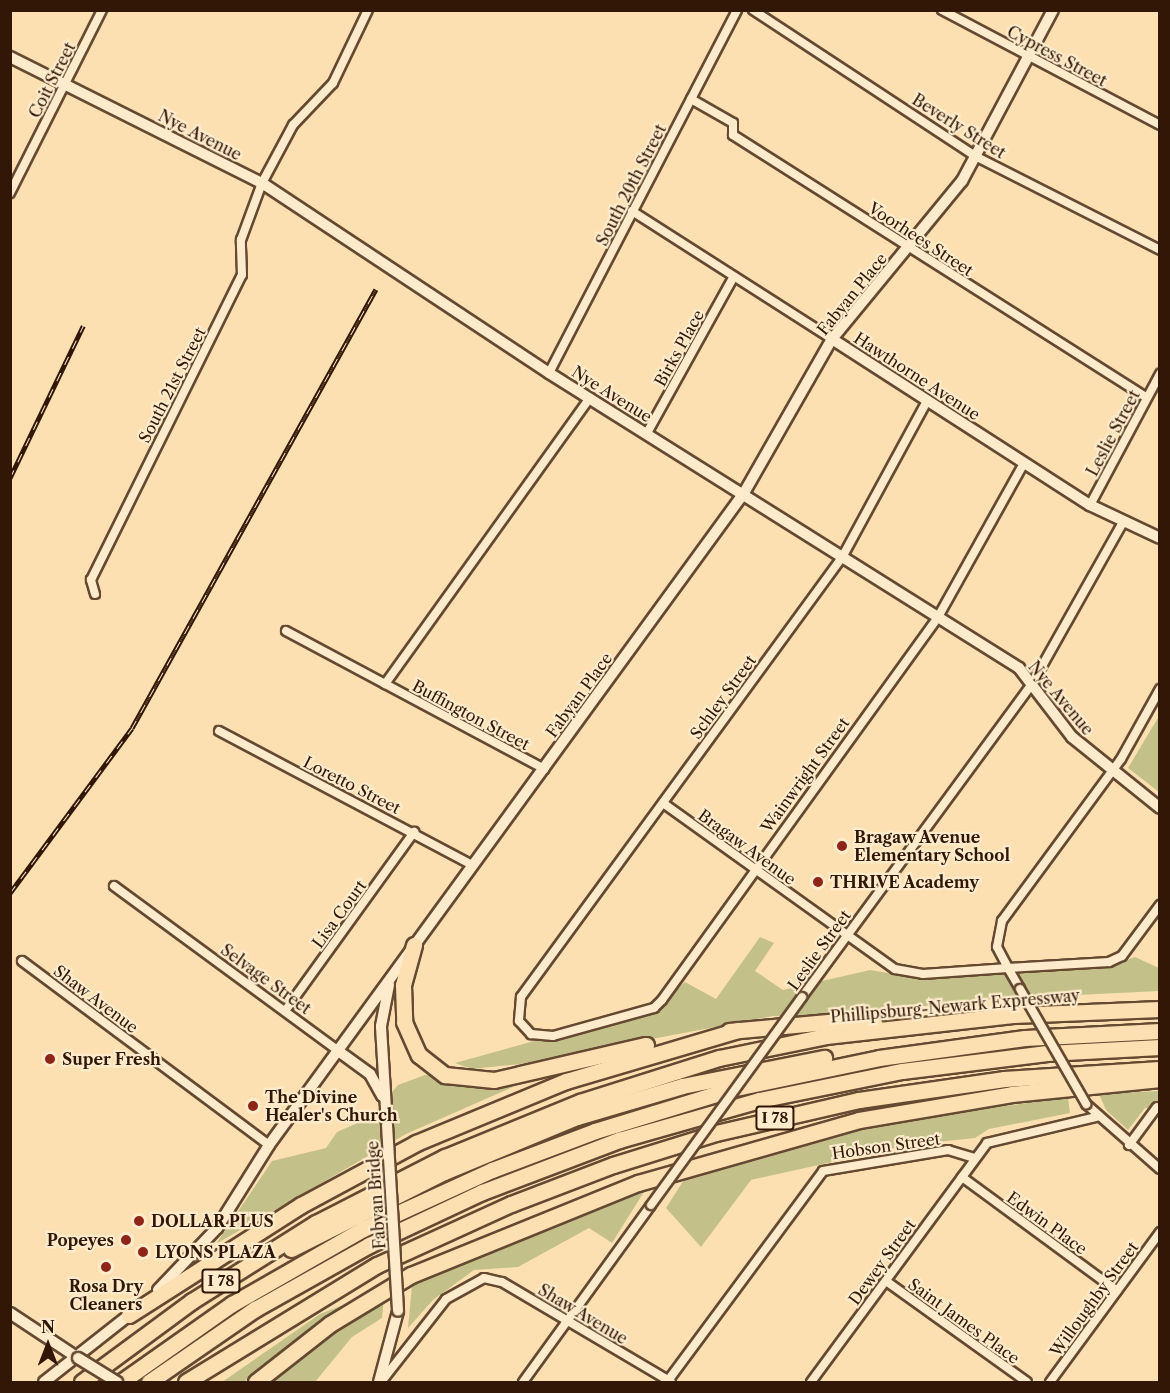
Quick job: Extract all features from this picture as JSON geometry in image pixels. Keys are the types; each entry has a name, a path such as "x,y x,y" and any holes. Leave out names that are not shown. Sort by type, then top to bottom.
{"highway":[{"path":"414,945 402,993 408,1036 430,1065 460,1080 494,1080 738,1029 849,1020 896,1026"},
{"name":"Phillipsburg-Newark Expressway","path":"82,1383 192,1301 370,1194 546,1114 719,1058 896,1026 1160,1009"},
{"path":"129,1315 302,1205 416,1143 566,1081 738,1029"},
{"name":"I 78","path":"119,1383 303,1262 407,1208 527,1156 736,1088 843,1064 988,1042 1160,1031"},
{"path":"192,1301 426,1180 606,1108 804,1062 988,1042"},
{"name":"I 78","path":"148,1383 255,1310 369,1245 490,1188 619,1140 759,1100 902,1071 1038,1054 1160,1047"},
{"name":"I 78","path":"186,1383 378,1265 511,1204 613,1165 716,1133 859,1100 1004,1079 1160,1069"},
{"path":"256,1383 330,1324 423,1269 638,1183 859,1120 1012,1094 1160,1079"}],"street":[{"name":"Coit Street","path":"10,193 102,10"},
{"name":"South 21st Street","path":"95,594 91,580 242,275 241,240 262,183 292,125 333,83 368,10"},
{"name":"South 20th Street","path":"549,373 737,10"},
{"name":"Beverly Street","path":"753,10 977,157 1160,250"},
{"name":"Cypress Street","path":"942,10 1160,125"},
{"name":"Fabyan Place","path":"44,1383 129,1315 202,1247 269,1145 337,1050 744,493 832,339 909,248 977,157 1053,10"},
{"name":"Nye Avenue","path":"10,57 262,183 549,373 744,493 938,617 1033,682 1072,737 1160,808"},
{"name":"Voorhees Street","path":"691,99 733,123 733,135 1147,398"},
{"name":"Hawthorne Avenue","path":"632,211 1090,505 1122,524 1160,537"},
{"name":"Birks Place","path":"647,433 734,276"},
{"name":"Leslie Street","path":"1090,505 1160,374"},
{"path":"385,684 590,398"},
{"name":"Schley Street","path":"553,1036 537,1037 523,1028 517,1013 521,997 843,556 927,401"},
{"name":"Wainwright Street","path":"553,1036 654,1008 938,617 1024,463"},
{"name":"Leslie Street","path":"522,1383 1033,682 1122,524"},
{"name":"Buffington Street","path":"286,631 544,769"},
{"path":"1160,689 1112,771 1000,926 997,947 1086,1104 1096,1117 1160,1169"},
{"name":"Loretto Street","path":"219,731 414,832 472,865"},
{"name":"Bragaw Avenue","path":"663,802 847,936 908,973 1008,968 1118,958 1160,905"},
{"name":"Lisa Court","path":"285,1011 414,832"},
{"name":"Selvage Street","path":"114,886 370,1074 386,1108"},
{"name":"Shaw Avenue","path":"22,961 269,1145"},
{"name":"Fabyan Bridge","path":"380,1383 398,1311 382,1012 395,973"},
{"path":"1129,1145 1157,1107"},
{"path":"975,1158 994,1139 1096,1117"},
{"name":"Hobson Street","path":"669,1382 823,1171 952,1150 975,1158"},
{"name":"Dewey Street","path":"811,1383 975,1158"},
{"name":"Edwin Place","path":"962,1177 1117,1291"},
{"name":"Willoughby Street","path":"1050,1383 1160,1232"},
{"name":"Shaw Avenue","path":"380,1383 441,1304 479,1279 502,1282 669,1382"},
{"name":"Saint James Place","path":"886,1281 1028,1383"},
{"path":"10,1313 119,1383"}],"shaded area":[{"path":"1159,716 1159,792 1128,768"},
{"path":"760,937 774,943 755,971 783,990 870,970 925,979 1033,966 1111,966 1135,957 1159,968 1159,991 975,1000 823,1018 773,1016 520,1064 472,1069 455,1063 654,1008 685,982 716,999"},
{"path":"425,1075 515,1086 406,1134 216,1244 272,1161 326,1148 337,1132 371,1117 398,1085"},
{"path":"1159,1091 1159,1107 1145,1108 1128,1130 1106,1110 1099,1094"},
{"path":"1068,1098 1070,1113 989,1129 975,1138 909,1145 751,1180 701,1247 666,1208 689,1172 806,1141 922,1116"},
{"path":"647,1187 612,1243 589,1228 518,1267 474,1270 433,1300 408,1328 412,1285"},
{"path":"384,1297 382,1318 352,1337 315,1382 271,1382"},
{"path":"343,1305 244,1382 222,1382 320,1314"}],"railway":[{"path":"10,893 132,728 376,289"},
{"path":"10,478 83,326"}],"place":[{"name":"Bragaw Avenue Elementary School","path":"842,846"},
{"name":"THRIVE Academy","path":"818,882"},
{"name":"Super Fresh","path":"50,1059"},
{"name":"The Divine Healer's Church","path":"253,1106"},
{"name":"DOLLAR PLUS","path":"139,1221"},
{"name":"Popeyes","path":"126,1240"},
{"name":"LYONS PLAZA","path":"143,1252"},
{"name":"Rosa Dry Cleaners","path":"106,1267"}]}
